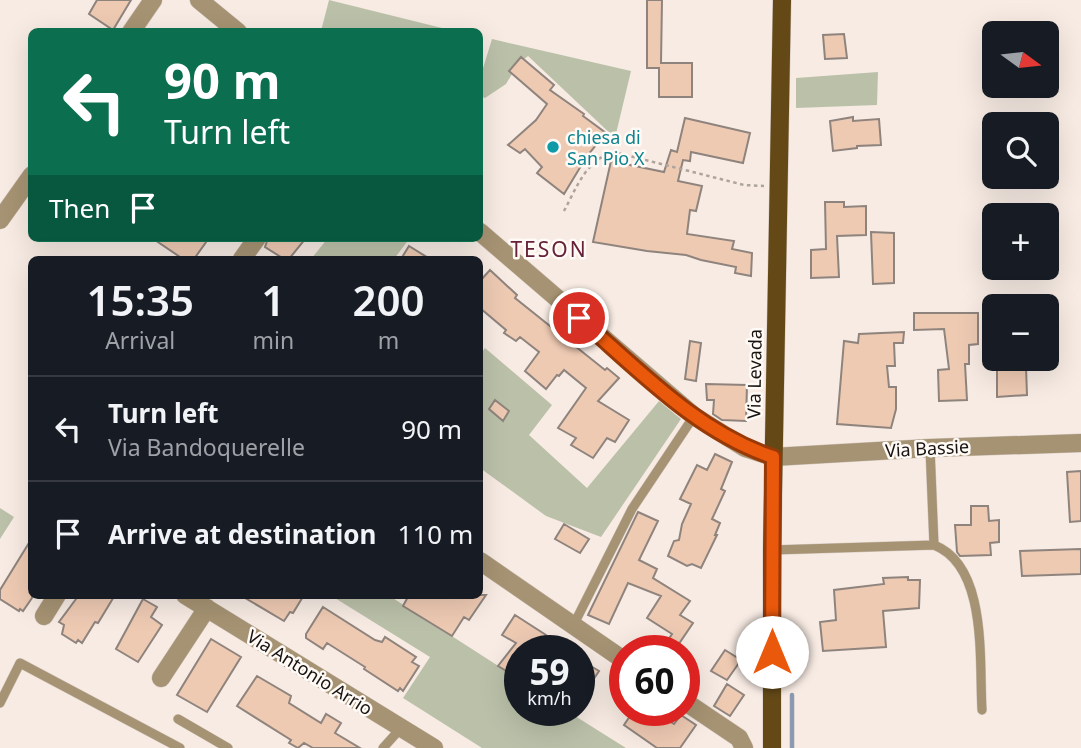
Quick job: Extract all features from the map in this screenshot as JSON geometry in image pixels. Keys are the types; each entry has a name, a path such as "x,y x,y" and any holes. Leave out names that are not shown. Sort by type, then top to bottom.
{"main road":[{"name":"Via Levada","path":"772,748 773,457 782,0"}],"street":[{"path":"134,28 153,0"},
{"path":"199,0 233,28"},
{"path":"0,220 28,181"},
{"path":"483,236 694,416 745,448 773,457"},
{"name":"Via Bassie","path":"773,457 930,447 1081,443"},
{"path":"483,563 609,650"},
{"path":"44,616 55,599"},
{"name":"Via Antonio Arrio","path":"191,599 434,748"},
{"path":"161,678 206,608"},
{"path":"700,712 739,738 744,748"}],"lane":[{"path":"573,626 632,509 694,416"},
{"path":"930,447 934,545"},
{"path":"772,550 934,545 940,547 962,566 977,606 982,709"},
{"path":"0,703 20,663 180,748"},
{"path":"178,719 228,748"},
{"path":"383,748 401,728"}],"path":[{"path":"564,211 593,163 614,152 744,185 778,187"}],"green space":[{"path":"329,0 442,28 322,28"},
{"path":"492,39 631,71 615,138 528,56 518,64 506,84 485,98 483,68"},
{"path":"878,72 877,105 796,108 796,78"},
{"path":"325,242 407,242 396,256 313,256"},
{"path":"485,348 552,405 529,435 587,488 659,401 681,419 601,537 546,516 483,470"},
{"path":"0,508 14,517 0,539"},
{"path":"336,599 394,599 504,670 504,726 591,726 626,748 482,748 403,698 430,657"}],"building":[{"path":"97,0 131,0 114,28 89,14"},
{"path":"647,0 662,0 661,63 692,63 692,97 659,97 659,68 647,68"},
{"path":"844,34 847,58 825,59 823,35"},
{"name":"chiesa di San Pio X","path":"521,57 554,85 550,90 606,133 587,156 564,194 537,173 542,167 525,149 520,153 508,145 536,120 547,104 509,71"},
{"path":"853,117 853,121 879,119 881,145 833,151 830,121"},
{"path":"685,118 750,133 743,163 691,152 690,161 683,160 678,181 702,186 696,211 690,210 687,234 734,241 732,249 752,253 751,276 735,273 736,267 686,255 593,242 611,161 664,172 671,150 677,152"},
{"path":"825,202 844,202 844,207 866,206 866,235 837,236 839,277 811,278 811,250 826,249"},
{"path":"871,232 894,233 894,283 873,284"},
{"path":"158,242 206,242 196,256 179,256"},
{"path":"267,242 303,242 291,256 279,256 265,247"},
{"path":"409,246 425,256 403,256"},
{"path":"490,270 517,295 515,298 605,370 607,368 619,378 598,401 629,420 615,442 607,438 593,458 571,445 576,438 558,428 586,388 564,370 546,389 525,371 539,352 520,337 516,341 504,333 506,330 483,311 483,278"},
{"path":"914,313 978,313 978,344 969,345 969,364 965,364 967,400 939,401 938,370 949,369 944,329 914,330"},
{"path":"904,332 903,343 894,343 895,366 887,366 889,387 896,387 896,409 891,428 837,424 844,341 858,343 859,334"},
{"path":"690,341 701,343 696,381 685,379"},
{"path":"997,371 1026,371 1027,395 997,397"},
{"path":"706,384 747,385 746,421 722,420 713,414 714,400 707,400"},
{"path":"495,400 509,411 503,421 489,409"},
{"path":"715,454 732,462 721,489 725,491 712,519 720,523 717,535 701,568 692,564 687,566 668,556 674,541 679,540 682,524 691,504 680,499 697,465 707,470"},
{"path":"1081,471 1081,521 1070,522 1067,472"},
{"path":"971,506 988,506 989,521 999,520 999,542 990,543 991,555 960,556 957,552 955,525 971,525"},
{"path":"638,512 658,521 639,560 657,569 653,578 690,601 680,615 693,623 685,635 671,635 647,618 661,596 628,583 609,624 588,615"},
{"path":"564,524 589,539 580,553 555,539"},
{"path":"28,544 28,599 31,599 23,611 19,611 0,599 0,590"},
{"path":"1081,549 1081,574 1022,576 1020,551"},
{"path":"908,577 908,580 920,580 919,608 883,611 886,647 823,651 820,622 836,620 834,590 884,584 883,578"},
{"path":"483,595 486,595 469,620 464,617 452,636 403,606 407,599 483,599"},
{"path":"76,599 113,599 82,643 78,640 76,643 62,634 64,625 59,622"},
{"path":"143,599 157,607 151,617 162,625 138,662 116,649"},
{"path":"247,599 302,599 284,621"},
{"path":"323,607 375,640 382,642 385,637 416,657 412,662 419,666 403,691 400,688 398,691 327,643 323,649 306,638"},
{"path":"515,615 546,635 504,636 502,635"},
{"path":"211,639 241,657 207,712 177,695"},
{"path":"725,650 741,660 727,680 711,671"},
{"path":"504,658 504,670 498,666"},
{"path":"257,676 291,696 289,703 321,723 326,714 341,723 335,733 360,748 313,748 304,743 298,748 289,743 291,740 237,706"},
{"path":"727,684 744,695 730,716 714,706"},
{"path":"625,726 695,726 680,748 657,748"}],"waterway":[{"path":"792,695 792,748"}],"place":[{"name":"chiesa di San Pio X","path":"553,147"}],"district":[{"name":"TESON","path":"549,249"}],"route":[{"path":"579,318 694,416 745,448 773,457 772,652"}]}
